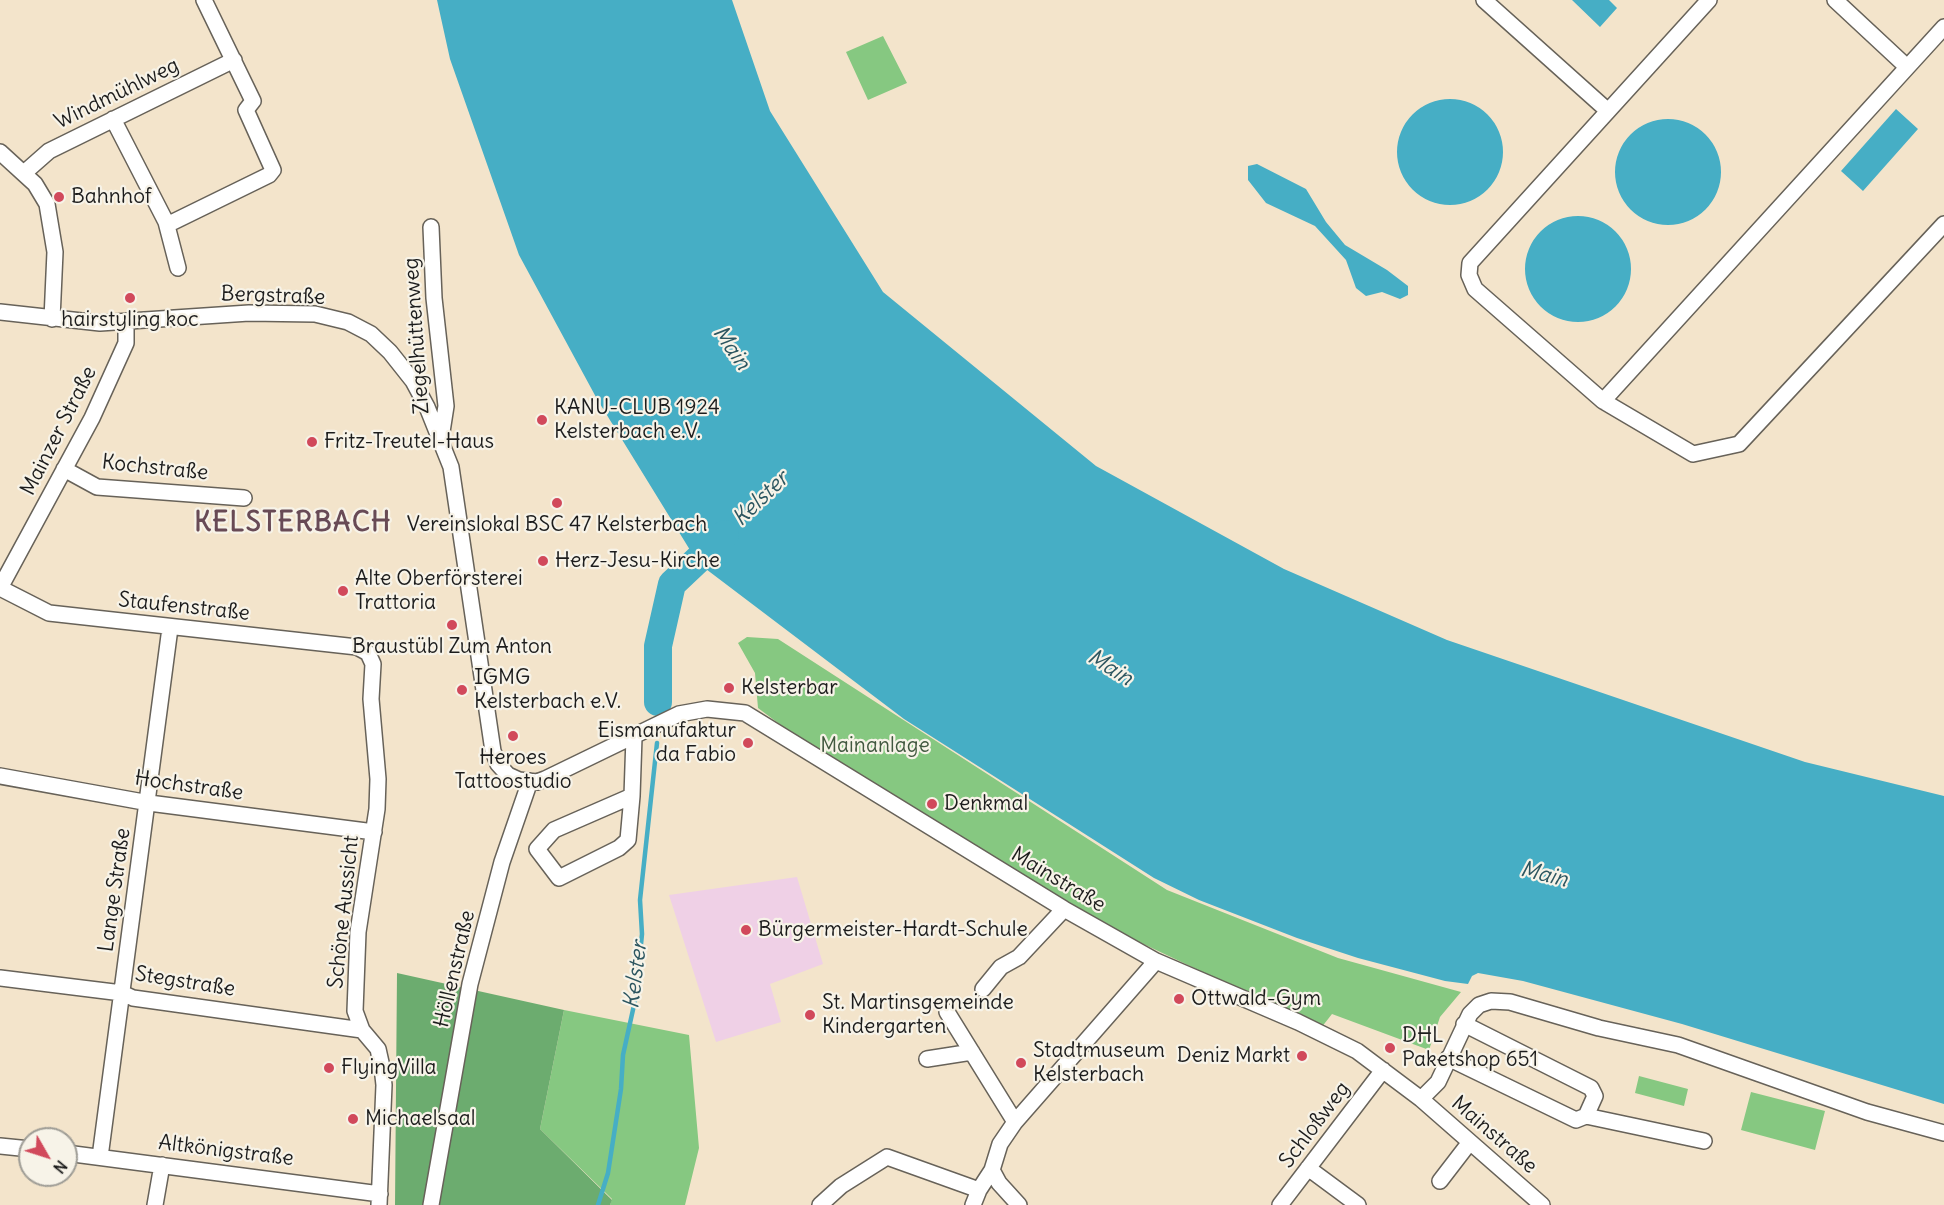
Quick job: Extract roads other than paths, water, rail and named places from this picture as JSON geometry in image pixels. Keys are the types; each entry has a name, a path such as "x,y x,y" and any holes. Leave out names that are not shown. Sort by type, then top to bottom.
{"street":[{"path":"166,222 173,222 269,175 273,170 246,110 253,101 204,0"},
{"path":"1484,0 1608,111"},
{"path":"1709,0 1470,262 1469,275 1475,289 1603,401 1693,454 1739,444 1944,224"},
{"path":"1835,0 1907,67"},
{"path":"1603,401 1944,27"},
{"name":"Windmühlweg","path":"24,173 49,152 234,60"},
{"path":"112,119 166,222 178,268"},
{"path":"0,152 24,173 47,204 55,236 56,272 52,319"},
{"name":"Ziegelhüttenweg","path":"431,227 434,298 446,406 440,441"},
{"name":"Bergstraße","path":"0,312 100,323 249,313 315,314 348,322 371,334 400,363 428,407 451,467 493,751 498,764 508,775 530,781"},
{"name":"Mainzer Straße","path":"0,588 92,418 126,343 126,321"},
{"name":"Kochstraße","path":"64,469 97,487 244,498"},
{"name":"Staufenstraße","path":"0,588 49,613 357,647 368,653"},
{"name":"Lange Straße","path":"100,1157 170,628"},
{"name":"Schöne Aussicht","path":"368,653 373,664 371,699 378,779 374,832 360,921 355,1011 362,1030 378,1049 382,1066 379,1199"},
{"name":"Mainstraße","path":"530,781 545,779 679,714 707,709 745,713 1064,909 1156,961 1298,1022 1357,1051 1421,1099 1542,1205"},
{"path":"509,843 537,849 559,878 619,848 627,840 632,796 634,737"},
{"name":"Hochstraße","path":"0,776 148,803 374,832"},
{"name":"Höllenstraße","path":"431,1205 466,1002 502,862 530,781"},
{"path":"537,849 554,830 632,796"},
{"path":"983,989 1001,967 1019,957 1064,909"},
{"path":"820,1205 841,1186 887,1157 976,1198 992,1170 1000,1144 1015,1122 1156,961"},
{"name":"Stegstraße","path":"0,978 122,993 133,998 362,1030"},
{"path":"1421,1099 1438,1082 1464,1024 1479,1005 1491,1001 1509,1002 1599,1028 1678,1045 1848,1105 1944,1133"},
{"path":"947,1012 1015,1122"},
{"path":"1464,1024 1591,1088 1595,1096 1586,1116"},
{"path":"927,1059 972,1052"},
{"path":"1448,1058 1576,1120 1586,1116 1704,1141"},
{"name":"Schloßweg","path":"1280,1205 1383,1070"},
{"path":"1440,1181 1470,1142"},
{"path":"0,1146 18,1148"},
{"name":"Altkönigstraße","path":"78,1155 162,1165 379,1199"},
{"path":"155,1205 162,1165"},
{"path":"1308,1168 1358,1205"},
{"path":"992,1170 999,1183 1019,1205"}],"water":[{"name":"Main","path":"437,0 732,0 770,111 883,292 1096,466 1284,569 1447,640 1805,762 1944,796 1944,1104 1682,1024 1523,981 1478,973 1472,976 1468,984 1445,981 1358,958 1297,938 1199,900 1154,878 904,719 698,563 597,399 519,255 450,59"},
{"path":"1572,0 1609,0 1617,8 1600,27"},
{"path":"1450,99 1470,103 1487,115 1499,132 1503,152 1499,172 1487,189 1470,201 1450,205 1430,201 1413,189 1401,172 1397,152 1401,132 1413,115 1430,103"},
{"path":"1896,109 1918,129 1863,191 1841,171"},
{"path":"1668,119 1688,123 1706,134 1717,152 1721,172 1717,192 1706,210 1688,221 1668,225 1648,221 1630,210 1619,192 1615,172 1619,152 1630,134 1648,123"},
{"path":"1257,164 1306,189 1326,222 1345,245 1387,270 1408,286 1408,295 1400,299 1382,292 1366,296 1356,288 1346,260 1315,226 1266,203 1248,180 1248,166"},
{"path":"1578,216 1598,220 1615,232 1627,249 1631,269 1627,289 1615,306 1598,318 1578,322 1558,318 1541,306 1529,289 1525,269 1529,249 1541,232 1558,220"}],"waterway":[{"name":"Kelster","path":"658,702 658,646 672,584 725,534"},
{"name":"Kelster","path":"598,1205 608,1173 621,1089 623,1055 636,996 642,934 640,900 657,743"}],"place":[{"name":"Bahnhof","path":"59,197"},
{"name":"hairstyling koc","path":"130,298"},
{"name":"KANU-CLUB 1924 Kelsterbach e.V.","path":"542,420"},
{"name":"Fritz-Treutel-Haus","path":"312,442"},
{"name":"Vereinslokal BSC 47 Kelsterbach","path":"557,503"},
{"name":"Herz-Jesu-Kirche","path":"543,561"},
{"name":"Alte Oberförsterei Trattoria","path":"343,591"},
{"name":"Braustübl Zum Anton","path":"452,625"},
{"name":"Kelsterbar","path":"729,688"},
{"name":"IGMG Kelsterbach e.V.","path":"462,690"},
{"name":"Heroes Tattoostudio","path":"513,736"},
{"name":"Eismanufaktur da Fabio","path":"748,743"},
{"name":"Denkmal","path":"932,804"},
{"name":"Bürgermeister-Hardt-Schule","path":"746,930"},
{"name":"Ottwald-Gym","path":"1179,999"},
{"name":"St. Martinsgemeinde Kindergarten","path":"810,1015"},
{"name":"DHL Paketshop 651","path":"1390,1048"},
{"name":"Deniz Markt","path":"1302,1056"},
{"name":"Stadtmuseum Kelsterbach","path":"1021,1063"},
{"name":"FlyingVilla","path":"329,1068"},
{"name":"Michaelsaal","path":"353,1119"}],"district":[{"name":"KELSTERBACH","path":"293,523"}],"park label":[{"name":"Mainanlage","path":"875,746"}]}
